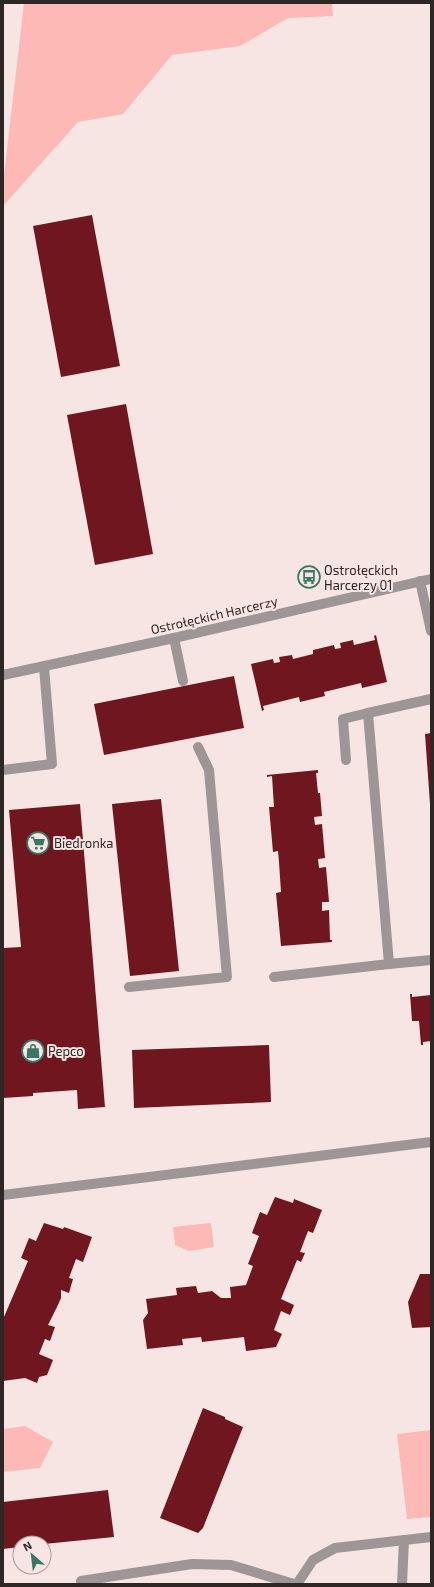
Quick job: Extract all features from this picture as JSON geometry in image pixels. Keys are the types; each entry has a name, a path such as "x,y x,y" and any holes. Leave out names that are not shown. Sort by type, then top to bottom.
{"street":[{"name":"Ostrołęckich Harcerzy","path":"3,675 174,638 431,579"},
{"path":"420,581 431,631"},
{"path":"174,638 183,681"},
{"path":"3,770 52,764 44,667"},
{"path":"346,760 343,719 431,700"},
{"path":"368,714 389,964"},
{"path":"129,987 227,977 209,770 198,747"},
{"path":"274,977 431,960"},
{"path":"3,1195 431,1142"},
{"path":"81,1581 192,1564 231,1565 296,1584 313,1560 335,1548 431,1537"},
{"path":"402,1584 404,1540"}],"shaded area":[{"path":"24,3 332,3 333,16 288,18 240,46 172,55 123,114 78,122 3,206 3,184"},
{"path":"211,1223 214,1247 189,1251 175,1245 173,1227"},
{"path":"25,1426 53,1442 40,1468 3,1472 3,1429"},
{"path":"431,1430 431,1517 407,1519 397,1434"}],"building":[{"path":"92,215 120,366 61,377 33,226"},
{"path":"126,404 153,554 95,565 67,415"},
{"path":"376,635 387,682 362,688 361,683 324,692 325,696 300,702 299,697 263,706 264,710 262,711 251,664 273,659 274,663 280,662 279,657 292,655 293,659 313,654 313,650 334,645 335,649 341,648 340,643 353,640 354,645 375,640 374,636"},
{"path":"234,676 244,728 104,755 94,704"},
{"path":"431,733 431,804 430,804 425,734"},
{"path":"318,770 318,773 316,773 322,816 314,817 315,825 322,824 325,858 318,859 319,868 326,867 329,902 322,902 322,911 329,910 330,940 332,940 332,942 281,946 276,893 281,892 279,862 278,851 273,852 269,807 274,807 272,776 267,777 267,775"},
{"path":"161,799 179,971 130,976 112,804"},
{"path":"80,804 105,1107 78,1109 77,1090 33,1093 33,1096 3,1098 3,948 21,947 9,810"},
{"path":"410,994 412,994 412,997 431,995 431,1041 423,1042 423,1045 421,1045 419,1021 412,1021"},
{"path":"269,1045 271,1102 134,1108 132,1050"},
{"path":"275,1197 293,1203 294,1199 322,1210 313,1233 308,1231 300,1252 305,1253 301,1262 297,1260 281,1299 294,1305 290,1315 281,1311 274,1330 282,1334 276,1347 246,1351 244,1337 202,1342 201,1337 182,1339 183,1345 147,1349 143,1320 148,1313 146,1299 177,1295 176,1288 196,1286 198,1293 212,1291 221,1298 231,1298 230,1287 246,1285 253,1266 248,1264 259,1236 252,1233 260,1212 267,1215"},
{"path":"44,1223 63,1229 64,1227 92,1237 83,1262 76,1259 69,1278 73,1279 69,1293 61,1290 61,1298 48,1325 55,1327 50,1341 45,1339 39,1354 53,1360 47,1375 39,1377 37,1383 25,1378 3,1381 3,1317 28,1261 21,1258 29,1238 36,1241"},
{"path":"420,1274 431,1274 431,1327 412,1328 408,1302"},
{"path":"203,1408 225,1417 225,1419 243,1427 203,1528 198,1533 160,1518"},
{"path":"108,1490 114,1537 52,1543 52,1535 12,1535 12,1548 3,1549 3,1502"}],"place":[{"name":"Ostrołęckich Harcerzy 01","path":"309,577"},
{"name":"Biedronka","path":"38,843"},
{"name":"Pepco","path":"33,1051"}]}
